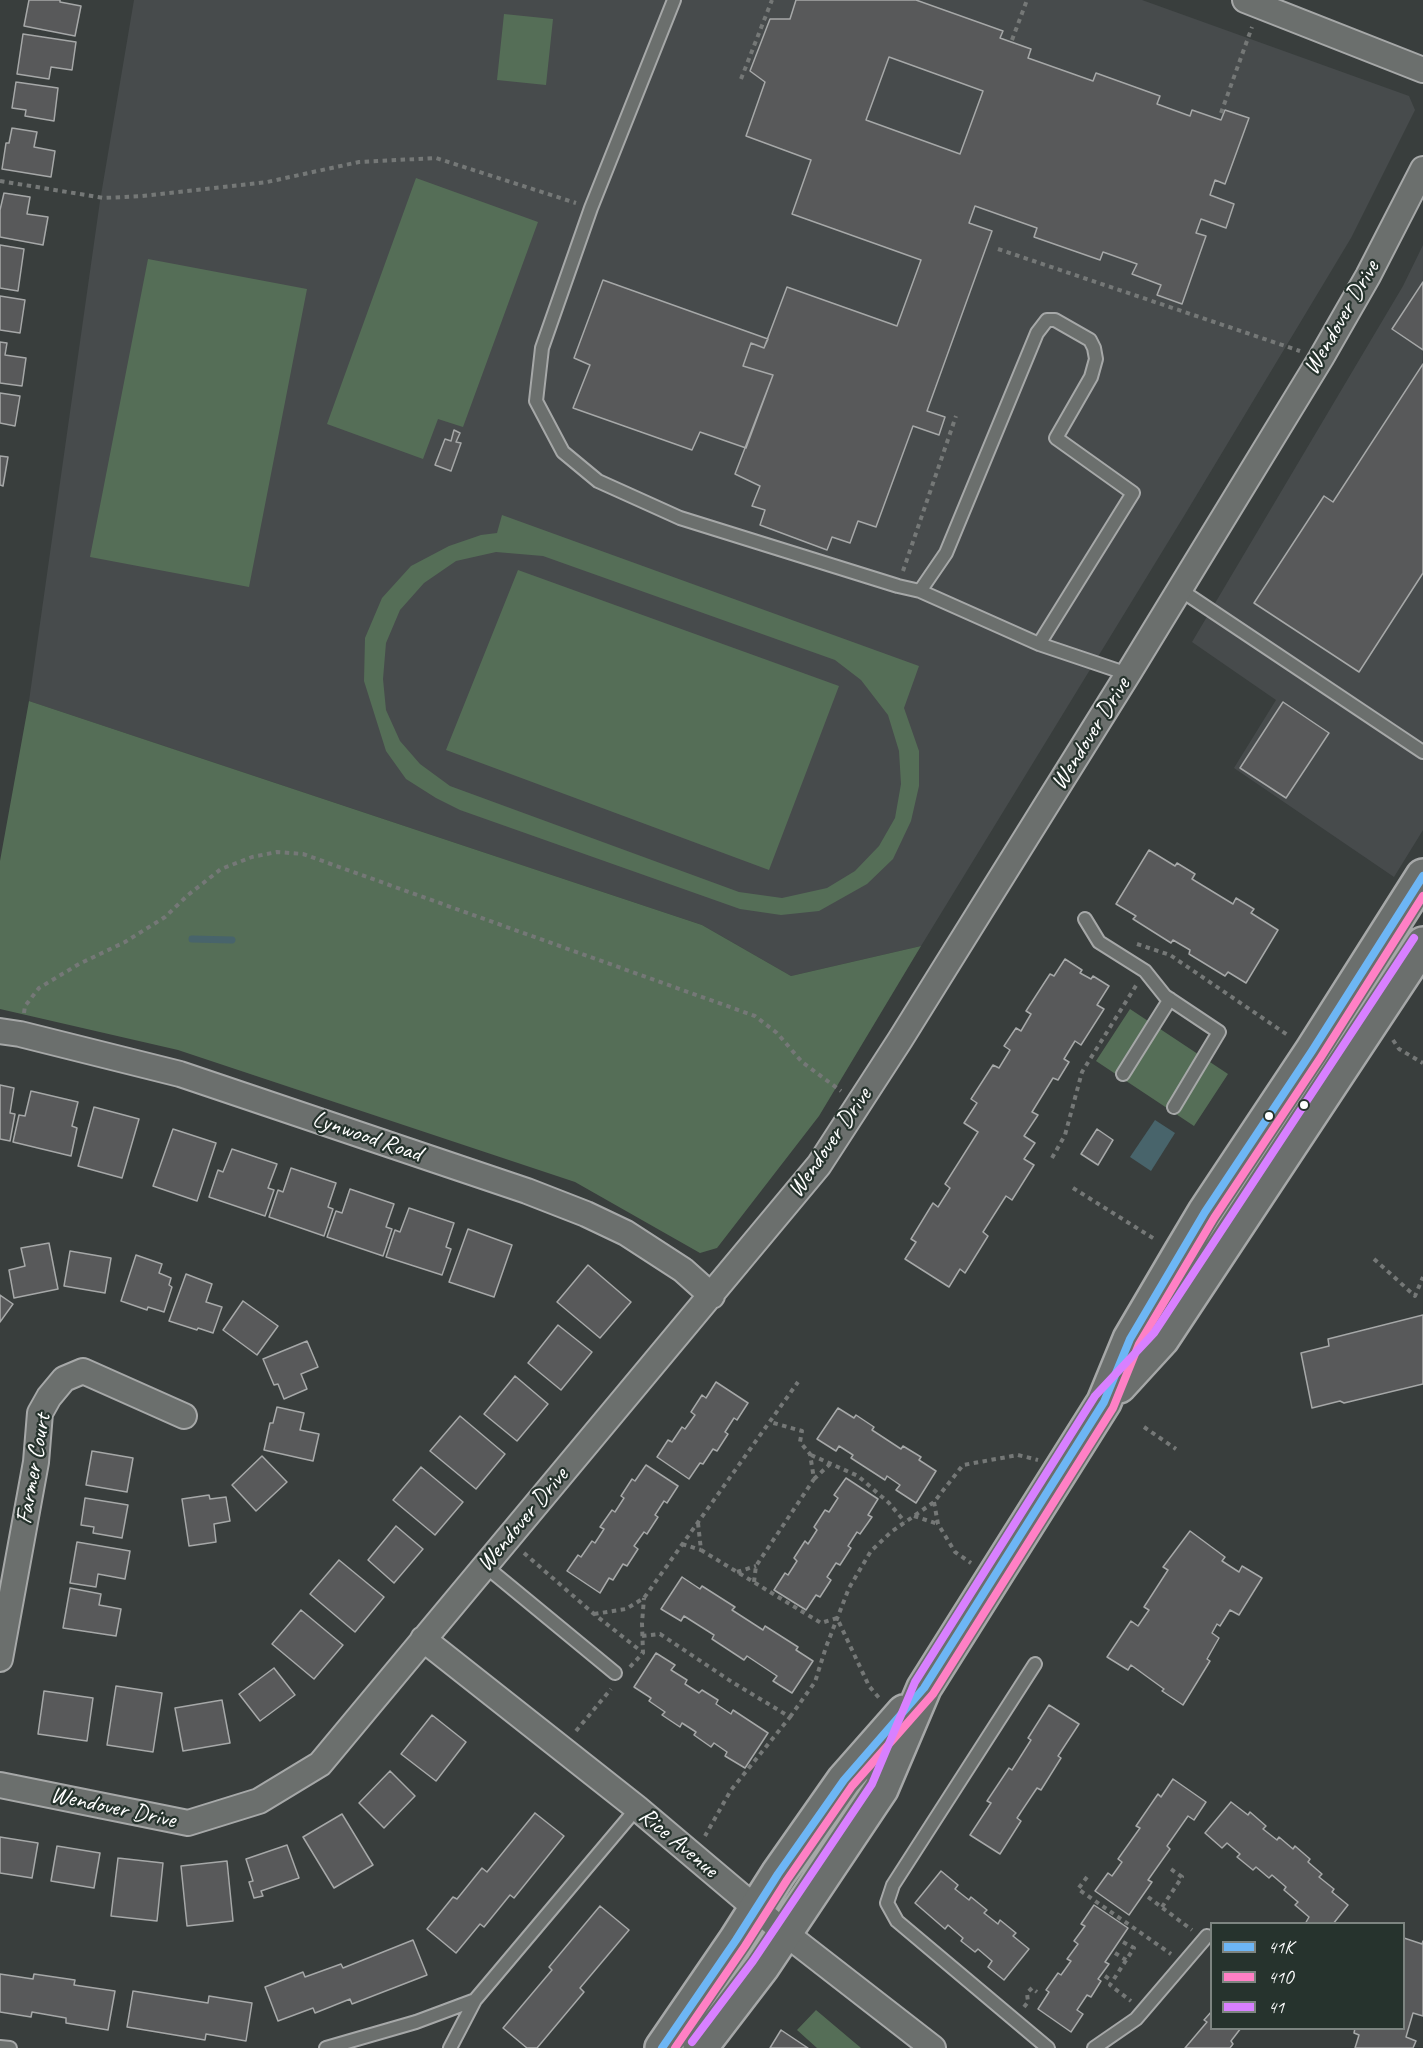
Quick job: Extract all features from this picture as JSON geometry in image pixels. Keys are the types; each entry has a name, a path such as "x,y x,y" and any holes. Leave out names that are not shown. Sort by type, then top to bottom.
{"main road":[{"path":"662,2048 844,1780 924,1688 1104,1402 1130,1339 1205,1212 1312,1051 1423,876"},
{"path":"1104,1402 1162,1339 1423,944"},
{"path":"700,2048 785,1933 881,1789 924,1688"}],"street":[{"path":"1245,0 1423,70"},
{"name":"Wendover Drive","path":"0,1785 188,1823 259,1801 320,1764 819,1165 1128,674 1321,358 1368,276 1423,169"},
{"name":"Lynwood Road","path":"10,1033 180,1074 527,1191 586,1214 626,1233 683,1270 711,1296"},
{"name":"Farmer Court","path":"0,1659 36,1462 40,1413 49,1397 64,1379 82,1371 184,1416"},
{"name":"Rice Avenue","path":"423,1639 637,1808 785,1933 933,2048"}],"lane":[{"path":"674,0 591,208 542,348 536,401 563,452 598,481 680,518 920,591 1040,644 1128,674"},
{"path":"920,591 946,553 1038,333 1047,320 1055,320 1090,340 1096,359 1091,378 1056,438 1133,493 1056,614 1040,644"},
{"path":"1179,589 1423,752"},
{"path":"1084,919 1099,942 1145,971 1165,996 1219,1032 1174,1107"},
{"path":"1123,1074 1170,999"},
{"path":"1205,1212 1253,1202 1244,1155"},
{"path":"484,1565 615,1673"},
{"path":"1035,1664 893,1885 887,1903 897,1921 1048,2048"},
{"path":"450,2048 475,2000 637,1808"},
{"path":"1094,2048 1136,2019 1206,1937"},
{"path":"326,2048 356,2044 475,2000"},
{"path":"0,2047 10,2048"}],"path":[{"path":"741,79 772,0"},
{"path":"1012,40 1027,0"},
{"path":"1221,113 1253,25 1245,0"},
{"path":"0,181 104,198 142,196 267,182 359,162 435,158 591,208"},
{"path":"998,249 1321,358"},
{"path":"898,586 956,416"},
{"path":"10,1033 25,1006 39,988 79,964 125,942 165,917 221,869 252,857 277,852 303,854 755,1016 777,1033 802,1062 859,1103"},
{"path":"1135,943 1170,955 1312,1051"},
{"path":"1052,1158 1065,1135 1082,1072 1158,951"},
{"path":"1370,1026 1391,1037 1399,1049 1423,1062"},
{"path":"1073,1188 1180,1254"},
{"path":"1374,1258 1415,1296 1423,1277"},
{"path":"594,1614 627,1609 644,1598 798,1382"},
{"path":"770,1422 802,1431 800,1442 810,1454 858,1476 905,1522"},
{"path":"1144,1427 1176,1449"},
{"path":"810,1454 814,1479"},
{"path":"693,1855 717,1819 731,1790 815,1682 849,1588 871,1551 891,1532 934,1502 963,1465 1017,1455 1064,1466"},
{"path":"754,1582 756,1566 814,1479 830,1464"},
{"path":"934,1502 938,1524 955,1552 994,1578"},
{"path":"914,1516 938,1524"},
{"path":"698,1522 701,1550"},
{"path":"507,1538 594,1614 643,1653"},
{"path":"682,1544 701,1550 821,1623 837,1618"},
{"path":"737,1572 756,1566"},
{"path":"837,1618 869,1686 898,1719"},
{"path":"642,1636 660,1634 790,1717"},
{"path":"1162,1907 1182,1877 1168,1867"},
{"path":"1087,1877 1078,1889 1184,1964"},
{"path":"1148,1897 1206,1937"},
{"path":"1123,1942 1134,1948 1110,1985 1143,2010"},
{"path":"1115,1953 1126,1960"},
{"path":"1105,1976 1112,1981"},
{"path":"1014,2020 1028,2002 1027,1994 1032,1988 1037,1992"}],"shaded area":[{"path":"134,0 1142,0 1409,96 1415,110 1351,238 921,946 791,976 702,925 29,701 100,201"},
{"path":"1423,245 1423,830 1394,877 1234,768 1276,700 1192,642 1403,286"}],"green space":[{"path":"504,14 553,19 546,85 497,80"},
{"path":"416,178 538,222 463,427 438,419 423,459 327,424"},
{"path":"148,259 307,289 249,587 90,557"},
{"path":"502,515 919,666 904,708 919,751 919,786 911,821 893,859 867,884 819,911 781,915 740,909 460,810 406,779 386,751 364,681 365,638 382,598 411,566 449,546 481,535 497,533","holes":["496,552 543,556 835,660 861,680 888,715 899,751 901,784 895,818 879,846 855,871 827,888 782,898 739,892 450,786 420,764 400,741 386,710 383,679 386,643 400,610 424,583 456,561"]},
{"path":"518,570 839,686 769,870 446,750"},
{"path":"29,701 702,925 791,976 921,946 819,1116 717,1248 700,1253 575,1182 178,1050 0,1009 0,861"},
{"path":"1130,1009 1228,1074 1194,1126 1096,1061"},
{"path":"816,2010 861,2048 817,2048 797,2030"}],"water":[{"path":"1155,1120 1175,1133 1151,1171 1130,1157"}],"building":[{"path":"29,0 60,0 60,2 81,6 75,36 24,26"},
{"path":"796,0 916,0 1003,31 1000,38 1031,49 1028,58 1093,81 1096,73 1160,96 1157,104 1190,116 1192,110 1221,120 1225,110 1249,118 1225,184 1215,180 1210,195 1234,204 1226,228 1201,219 1196,233 1206,236 1182,304 1157,295 1161,285 1132,274 1137,264 1103,252 1100,260 1034,237 1037,228 975,206 969,223 992,231 927,411 945,417 939,435 913,426 876,527 858,521 850,543 832,537 827,550 760,525 765,510 752,506 760,486 735,474 773,375 743,366 751,343 764,348 787,287 897,326 921,260 792,214 811,160 746,136 765,82 750,71 770,19 790,19","holes":["889,57 983,91 960,154 866,120"]},
{"path":"23,34 76,42 72,70 51,67 49,79 17,74"},
{"path":"16,82 58,88 54,121 25,116 26,110 12,108"},
{"path":"12,128 37,132 34,147 55,151 51,177 2,169 6,143 9,143"},
{"path":"4,193 30,197 27,214 48,217 43,245 0,237 0,210"},
{"path":"0,245 24,249 18,291 0,288"},
{"path":"603,280 768,339 764,348 751,343 743,366 773,375 746,448 700,432 692,450 573,408 590,365 574,358"},
{"path":"1423,282 1423,350 1392,329"},
{"path":"0,296 25,300 20,333 0,330"},
{"path":"0,342 7,343 5,355 26,358 22,386 0,383"},
{"path":"1423,364 1423,573 1359,672 1254,603 1324,496 1333,502"},
{"path":"0,393 20,396 15,426 0,423"},
{"path":"454,430 460,433 456,442 461,443 451,471 435,465 445,439 451,441"},
{"path":"0,456 8,457 3,486 0,485"},
{"path":"1283,702 1329,733 1286,798 1240,768"},
{"path":"1149,850 1175,866 1177,863 1195,874 1192,879 1233,904 1236,898 1254,909 1251,913 1278,930 1246,983 1228,972 1225,976 1189,954 1190,950 1173,940 1171,943 1133,919 1136,916 1116,904"},
{"path":"1065,959 1082,970 1080,973 1091,979 1093,976 1109,986 1097,1005 1104,1009 1081,1045 1075,1041 1064,1059 1069,1062 1058,1080 1053,1078 1032,1112 1038,1115 1024,1136 1035,1143 1024,1159 1034,1165 1012,1200 1006,1196 983,1232 988,1236 965,1273 960,1269 949,1287 905,1259 916,1242 911,1239 933,1203 938,1207 950,1188 945,1184 978,1132 964,1123 977,1103 971,1099 993,1065 999,1068 1010,1050 1004,1046 1016,1028 1021,1031 1031,1014 1026,1011 1050,974 1054,976"},
{"path":"0,1085 14,1088 10,1113 15,1114 10,1141 0,1139"},
{"path":"31,1091 78,1102 72,1126 77,1128 71,1156 13,1142 19,1115 25,1116"},
{"path":"94,1107 139,1119 122,1178 78,1166"},
{"path":"173,1129 216,1143 197,1201 153,1186"},
{"path":"1097,1129 1113,1140 1098,1165 1081,1154"},
{"path":"232,1149 277,1164 268,1188 274,1190 265,1216 209,1197 218,1170 223,1172"},
{"path":"291,1168 336,1183 328,1207 333,1209 324,1236 269,1217 278,1190 283,1192"},
{"path":"350,1189 394,1204 386,1227 392,1229 383,1256 327,1237 336,1211 342,1213"},
{"path":"409,1208 454,1223 446,1247 451,1249 442,1275 386,1257 395,1230 400,1232"},
{"path":"468,1229 512,1245 494,1297 449,1282"},
{"path":"49,1243 58,1289 14,1298 9,1270 25,1266 21,1248"},
{"path":"70,1251 111,1258 105,1293 64,1286"},
{"path":"136,1255 162,1264 159,1273 171,1278 169,1285 172,1287 164,1312 148,1307 147,1310 121,1301"},
{"path":"588,1265 631,1302 600,1338 557,1302"},
{"path":"186,1274 212,1284 206,1302 222,1307 213,1333 169,1321"},
{"path":"0,1295 13,1304 0,1322"},
{"path":"243,1301 278,1326 257,1355 223,1330"},
{"path":"1423,1315 1423,1384 1344,1403 1340,1401 1312,1408 1301,1353 1329,1346 1328,1339"},
{"path":"558,1325 592,1352 561,1390 528,1363"},
{"path":"307,1341 318,1367 301,1374 307,1389 284,1399 278,1384 274,1385 263,1359"},
{"path":"515,1376 548,1404 517,1441 484,1414"},
{"path":"716,1382 748,1403 737,1420 734,1418 725,1432 728,1434 717,1451 713,1449 689,1479 657,1457 668,1440 672,1442 682,1427 685,1429 695,1415 691,1412 702,1395 706,1398"},
{"path":"277,1407 304,1413 300,1430 319,1434 313,1461 264,1450 270,1423 273,1423"},
{"path":"838,1408 854,1418 856,1415 874,1427 872,1430 901,1449 903,1446 921,1457 919,1460 936,1471 916,1503 896,1490 900,1485 887,1476 885,1480 851,1458 853,1455 839,1446 836,1451 817,1439"},
{"path":"460,1416 505,1454 476,1489 430,1451"},
{"path":"92,1451 133,1458 127,1492 86,1485"},
{"path":"262,1456 287,1482 256,1511 232,1485"},
{"path":"646,1465 678,1486 667,1503 664,1501 655,1515 658,1517 647,1534 644,1532 634,1546 638,1549 627,1566 623,1564 613,1580 609,1578 600,1593 567,1571 592,1541 595,1543 604,1529 600,1527 612,1510 615,1512 624,1498 621,1496 632,1479 635,1481"},
{"path":"421,1467 463,1502 435,1535 393,1500"},
{"path":"846,1478 878,1499 868,1515 872,1517 860,1534 857,1532 848,1546 851,1548 840,1565 836,1563 827,1577 831,1580 820,1597 816,1595 806,1610 774,1590 785,1573 788,1575 797,1561 794,1558 805,1541 808,1544 817,1530 814,1527 825,1510 829,1512 838,1498 834,1495"},
{"path":"209,1495 210,1499 226,1497 230,1521 214,1524 216,1542 189,1546 182,1499"},
{"path":"85,1498 128,1505 122,1538 93,1533 94,1527 81,1525"},
{"path":"396,1526 423,1549 394,1583 368,1560"},
{"path":"1190,1531 1225,1557 1222,1561 1239,1572 1242,1566 1262,1578 1239,1615 1230,1610 1220,1626 1217,1624 1212,1633 1219,1638 1207,1659 1210,1661 1183,1705 1131,1665 1128,1670 1107,1657 1131,1621 1138,1626 1149,1610 1144,1607 1168,1570 1163,1567"},
{"path":"77,1542 130,1551 125,1579 98,1574 96,1587 70,1583"},
{"path":"339,1560 384,1597 355,1632 310,1594"},
{"path":"682,1577 700,1589 702,1586 735,1607 732,1610 763,1630 765,1626 798,1647 796,1650 813,1661 792,1693 773,1681 777,1676 747,1656 744,1660 712,1639 714,1635 684,1616 681,1621 661,1609"},
{"path":"70,1588 101,1594 99,1605 121,1609 116,1636 63,1628"},
{"path":"301,1610 343,1645 314,1679 272,1644"},
{"path":"656,1653 675,1665 671,1670 687,1680 685,1684 699,1693 702,1690 718,1700 716,1704 731,1714 733,1710 768,1733 745,1768 725,1756 727,1752 714,1743 711,1747 694,1735 696,1732 682,1723 680,1727 662,1715 665,1712 649,1701 651,1698 634,1687"},
{"path":"274,1668 295,1695 260,1721 239,1694"},
{"path":"116,1686 162,1693 153,1752 107,1745"},
{"path":"44,1691 93,1698 87,1741 38,1734"},
{"path":"222,1700 230,1743 183,1751 175,1708"},
{"path":"1049,1705 1079,1724 1058,1756 1061,1758 1041,1790 1037,1788 1017,1818 1021,1821 1000,1854 970,1835 991,1803 987,1801 1009,1768 1012,1770 1031,1740 1028,1738"},
{"path":"432,1715 466,1742 436,1781 401,1754"},
{"path":"390,1771 415,1796 384,1828 359,1803"},
{"path":"1173,1779 1206,1802 1194,1820 1188,1816 1167,1846 1170,1849 1148,1880 1152,1882 1129,1915 1095,1891 1108,1873 1112,1876 1122,1862 1118,1859 1140,1828 1136,1826 1158,1794 1161,1797"},
{"path":"1231,1802 1248,1815 1250,1812 1266,1826 1263,1829 1277,1840 1279,1837 1293,1849 1295,1846 1310,1859 1308,1862 1322,1874 1319,1877 1348,1905 1335,1922 1306,1922 1309,1917 1295,1905 1298,1902 1284,1890 1286,1887 1272,1875 1269,1878 1256,1867 1253,1870 1237,1857 1240,1854 1227,1843 1222,1848 1205,1833"},
{"path":"535,1813 564,1836 514,1898 510,1895 484,1927 480,1924 456,1953 427,1929 453,1897 457,1899 482,1868 487,1872"},
{"path":"342,1814 373,1865 334,1888 303,1837"},
{"path":"0,1837 38,1843 32,1878 0,1873"},
{"path":"287,1845 299,1878 261,1891 263,1896 254,1898 249,1882 253,1881 246,1859"},
{"path":"57,1846 100,1853 94,1888 51,1881"},
{"path":"118,1858 163,1863 157,1921 111,1916"},
{"path":"227,1861 233,1921 187,1926 181,1866"},
{"path":"941,1871 958,1885 955,1889 969,1900 971,1897 987,1910 984,1913 998,1924 1000,1920 1016,1933 1013,1936 1029,1949 1004,1980 988,1967 992,1961 978,1949 975,1952 961,1941 963,1938 948,1925 945,1929 915,1903"},
{"path":"1094,1905 1128,1928 1105,1962 1109,1964 1098,1979 1101,1981 1091,1997 1087,1995 1077,2010 1083,2014 1071,2032 1038,2009 1049,1992 1046,1990 1058,1973 1061,1975 1071,1961 1067,1959 1078,1944 1074,1941 1085,1926 1081,1924"},
{"path":"600,1906 629,1930 580,1988 584,1992 537,2048 527,2048 503,2028 552,1970 549,1967"},
{"path":"1405,1938 1422,1944 1423,1941 1423,2016 1413,2013 1406,2037 1416,2041 1413,2048 1355,2048 1359,2035 1354,2033 1355,2030 1405,2030"},
{"path":"413,1940 427,1975 352,2004 350,1999 315,2013 313,2008 278,2021 265,1987 303,1972 305,1977 341,1964 343,1968"},
{"path":"0,1974 33,1979 34,1974 75,1980 74,1985 115,1991 108,2030 66,2023 66,2018 32,2012 31,2017 0,2012"},
{"path":"133,1991 208,2003 209,1996 252,2003 246,2041 206,2034 205,2040 127,2027"},
{"path":"1210,2013 1210,2030 1239,2030 1231,2041 1233,2044 1230,2048 1185,2048 1207,2022 1204,2020"},
{"path":"781,2030 808,2048 770,2048"}],"waterway":[{"path":"192,939 232,940"}],"transit line":[{"name":"41K","path":"662,2048 844,1780 924,1688 1104,1402 1130,1339 1205,1212 1312,1051 1423,876"},
{"name":"41O","path":"675,2048 852,1786 933,1694 1113,1408 1139,1344 1214,1218 1321,1057 1423,896"},
{"name":"41","path":"692,2042 753,1961 872,1784 915,1682 1095,1396 1154,1333 1414,938"}]}
